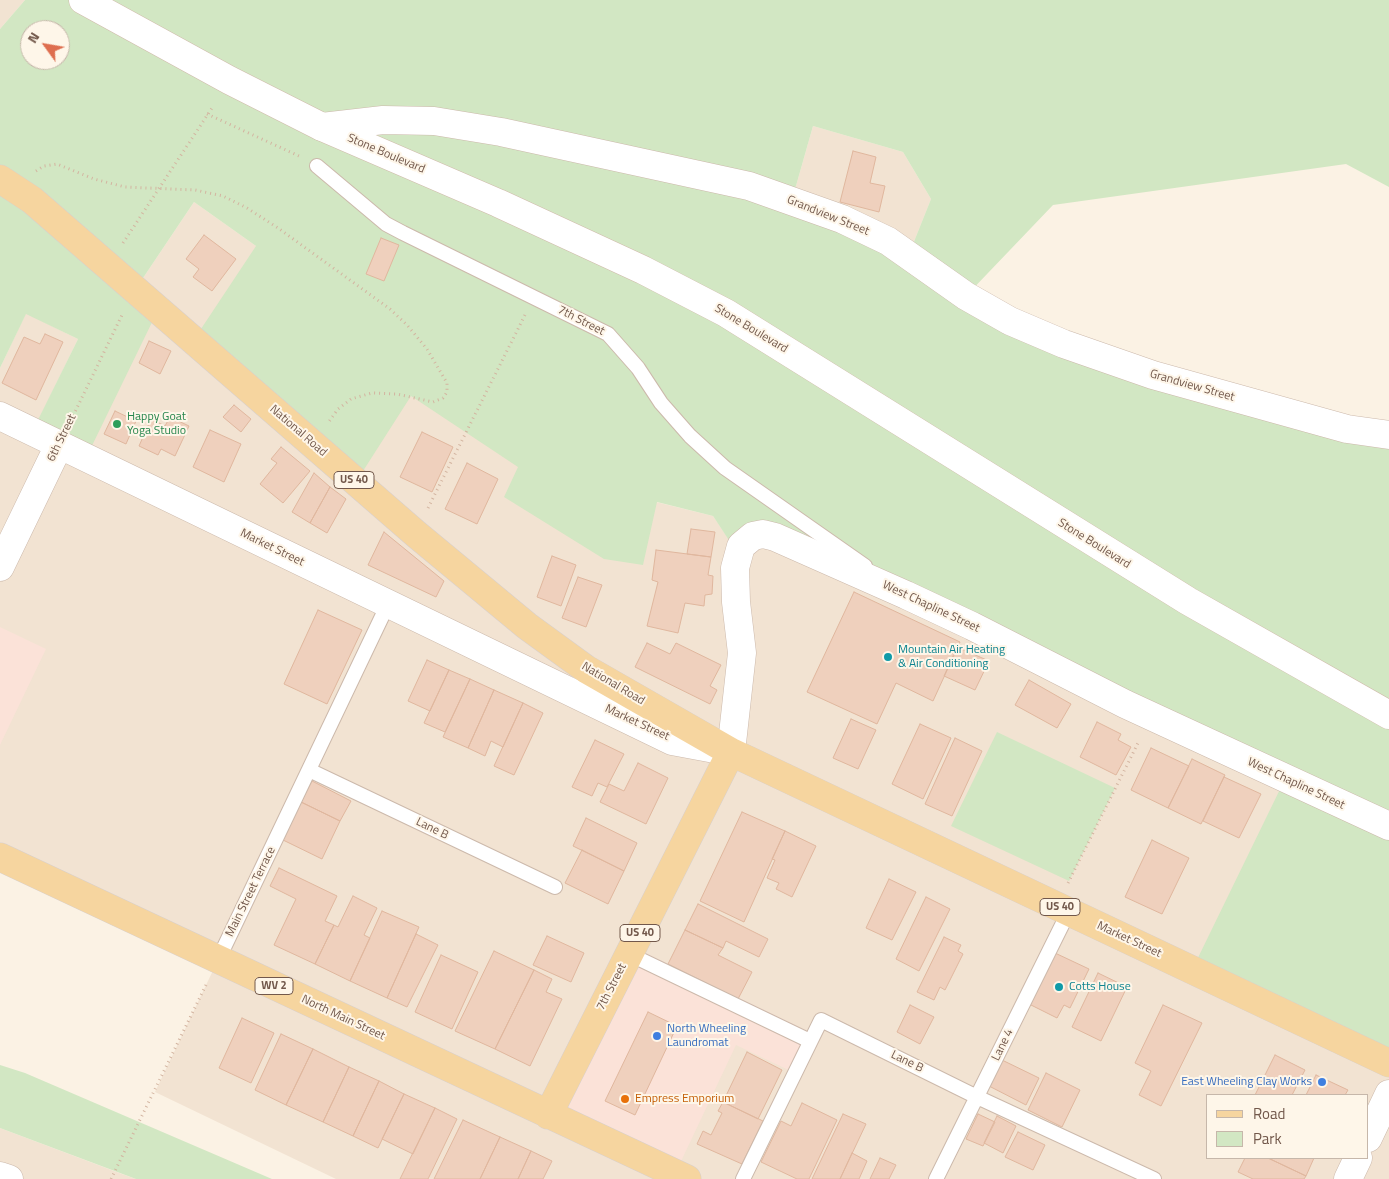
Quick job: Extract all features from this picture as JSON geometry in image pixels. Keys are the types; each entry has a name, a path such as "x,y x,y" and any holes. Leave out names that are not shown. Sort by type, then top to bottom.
{"main road":[{"name":"National Road","path":"11,186 32,200 416,534 527,626 586,669 731,752"},
{"name":"Market Street","path":"731,752 1389,1063"},
{"name":"7th Street","path":"548,1115 731,752"},
{"name":"North Main Street","path":"0,857 687,1179"}],"street":[{"name":"Stone Boulevard","path":"83,0 230,80 322,126 498,202 643,270 726,313 1188,601 1389,714"},
{"name":"Grandview Street","path":"322,126 383,120 434,121 501,132 749,186 842,219 888,241 966,296 1010,321 1064,344 1152,375 1347,429 1389,435"},
{"name":"Market Street","path":"0,416 672,740 731,752"},
{"name":"6th Street","path":"0,568 59,445"},
{"name":"West Chapline Street","path":"731,752 742,653 735,594 735,568 741,546 748,539 763,534 775,537 906,595 1151,716 1389,826"},
{"path":"1369,1136 1389,1094"},
{"path":"1348,1179 1358,1159"},
{"path":"0,1176 9,1179"}],"lane":[{"name":"7th Street","path":"317,166 386,224 608,334 633,361 661,403 690,436 725,468 906,595"},
{"name":"Main Street Terrace","path":"218,960 388,604"},
{"name":"Lane B","path":"309,770 555,887"},
{"name":"Lane 4","path":"936,1179 977,1097 1063,909"},
{"path":"629,954 810,1041"},
{"name":"Lane B","path":"743,1179 821,1020 977,1097 1154,1179"}],"path":[{"path":"123,243 212,108"},
{"path":"207,114 317,166"},
{"path":"11,186 44,166 57,164 102,181 125,187 158,190 195,190 223,196 247,208 278,228 363,289 402,320 427,349 447,384 447,392 443,398 433,402 397,394 372,393 351,399 338,409 312,444"},
{"path":"416,534 534,298"},
{"name":"6th Street","path":"59,445 126,309"},
{"path":"1063,909 1151,716"},
{"path":"112,1179 218,960"}],"shaded area":[{"path":"0,0 25,0 0,29"},
{"path":"813,126 903,152 931,199 909,254 792,200"},
{"path":"396,159 656,502 713,516 738,553 748,539 1285,778 1389,1063 1389,1179 336,1179 155,1092 218,960 0,857 0,368 26,313 78,339 33,432 135,290 194,202 314,287"},
{"path":"0,627 46,649 0,745"},
{"path":"633,947 814,1034 795,1073 736,1045 675,1174 548,1115"},
{"path":"0,1128 122,1174 136,1179 0,1179"}],"green space":[{"path":"25,0 1389,0 1389,187 1346,164 1053,205 966,296 1010,321 1389,435 1389,1063 1192,970 1285,779 775,537 738,554 713,516 657,502 643,565 604,559 504,497 518,467 411,396 356,482 193,341 256,246 194,202 135,290 158,310 86,458 32,432 78,339 26,314 0,368 0,29","holes":["813,126 903,152 931,199 909,254 792,200"]},
{"path":"997,732 1115,788 1069,881 951,826"},
{"path":"0,1065 25,1073 272,1179 136,1179 0,1128"}],"building":[{"path":"853,151 876,157 870,183 885,186 879,212 840,202"},
{"path":"204,235 236,259 212,291 193,277 199,269 186,259"},
{"path":"381,238 399,245 384,281 366,274"},
{"path":"45,334 63,342 36,400 2,383 24,337 40,344"},
{"path":"149,341 171,351 160,374 139,363"},
{"path":"234,405 251,419 241,432 223,417"},
{"path":"115,411 136,421 126,444 104,434"},
{"path":"170,417 189,426 175,456 161,449 158,455 139,446 151,419 165,426"},
{"path":"210,430 241,444 224,482 193,467"},
{"path":"422,432 453,447 432,492 400,477"},
{"path":"281,447 310,471 283,503 260,484 277,463 271,459"},
{"path":"467,463 498,479 477,524 445,509"},
{"path":"314,473 330,487 310,523 292,512"},
{"path":"330,487 346,499 327,533 310,523"},
{"path":"691,529 715,532 711,557 687,554"},
{"path":"384,532 444,581 436,597 368,565"},
{"path":"656,550 711,557 708,575 713,576 712,594 705,595 704,606 685,603 678,633 647,626 658,582 652,580"},
{"path":"552,556 576,565 561,606 537,597"},
{"path":"578,577 602,585 586,627 562,618"},
{"name":"Mountain Air Heating & Air Conditioning","path":"854,592 960,642 933,701 896,683 877,724 807,692"},
{"path":"318,610 362,630 327,704 284,684"},
{"path":"647,643 670,654 676,643 721,665 710,686 717,690 710,704 635,667"},
{"path":"957,647 989,661 975,690 944,676"},
{"path":"427,660 449,670 430,711 408,701"},
{"path":"449,670 470,679 445,732 424,723"},
{"path":"470,679 494,690 468,748 443,737"},
{"path":"1029,680 1071,704 1057,728 1015,705"},
{"path":"494,690 523,703 503,747 491,741 485,756 468,748"},
{"path":"523,703 543,713 514,775 494,766"},
{"path":"851,719 876,730 858,769 833,758"},
{"path":"1097,722 1121,734 1118,740 1131,747 1116,775 1080,757"},
{"path":"920,724 951,738 923,799 892,784"},
{"path":"955,738 982,751 952,816 925,804"},
{"path":"595,740 624,754 607,787 598,783 592,796 572,787"},
{"path":"1151,748 1189,766 1168,808 1131,790"},
{"path":"1192,759 1225,775 1201,824 1168,808"},
{"path":"638,763 668,778 646,824 600,802 609,784 624,791"},
{"path":"1224,777 1261,794 1239,838 1203,821"},
{"path":"312,781 351,801 340,821 301,802"},
{"path":"301,802 340,821 322,859 283,840"},
{"path":"742,812 785,831 744,922 700,901"},
{"path":"586,818 637,843 624,871 573,846"},
{"path":"785,831 816,846 792,897 776,889 779,883 767,878 775,860 772,859"},
{"path":"1152,840 1189,858 1162,914 1125,897"},
{"path":"582,850 624,871 608,904 565,883"},
{"path":"279,868 337,896 325,921 334,925 315,964 274,945 296,899 270,886"},
{"path":"889,879 916,892 892,940 866,928"},
{"path":"353,896 377,908 364,935 370,938 350,981 315,964 334,925 338,927"},
{"path":"926,897 950,909 919,971 896,959"},
{"path":"698,904 768,939 759,957 726,941 723,948 685,930"},
{"path":"382,911 419,927 387,998 350,981"},
{"path":"685,930 723,948 718,955 752,972 738,999 668,964"},
{"path":"416,934 438,945 407,1007 387,998"},
{"path":"547,936 584,953 571,982 533,965"},
{"path":"944,937 961,945 958,951 963,954 945,990 940,987 934,1000 917,992"},
{"path":"494,951 534,970 495,1049 455,1031"},
{"name":"Cotts House","path":"1055,953 1089,969 1070,1008 1064,1005 1057,1018 1029,1004"},
{"path":"441,955 478,972 452,1029 415,1012"},
{"path":"534,970 552,979 546,992 562,999 530,1066 495,1049"},
{"path":"1098,973 1127,987 1101,1041 1072,1027"},
{"path":"910,1005 934,1017 920,1044 897,1032"},
{"path":"1163,1005 1202,1023 1161,1106 1139,1095 1151,1071 1135,1063"},
{"path":"648,1012 677,1026 635,1115 605,1101"},
{"path":"242,1018 274,1033 251,1083 219,1068"},
{"path":"281,1034 313,1049 286,1105 255,1090"},
{"path":"313,1049 349,1067 323,1122 286,1105"},
{"path":"747,1052 782,1070 758,1119 723,1102"},
{"path":"1275,1055 1305,1070 1293,1094 1256,1094"},
{"path":"1002,1060 1039,1078 1026,1105 989,1086"},
{"path":"349,1067 379,1081 353,1136 323,1122"},
{"path":"1046,1073 1080,1090 1062,1127 1028,1110"},
{"name":"East Wheeling Clay Works","path":"1316,1075 1348,1090 1346,1094 1306,1094"},
{"path":"379,1081 404,1094 378,1148 353,1136"},
{"path":"404,1094 435,1108 413,1154 382,1139"},
{"path":"723,1102 763,1121 742,1164 697,1144 703,1131 711,1135 722,1113 718,1111"},
{"path":"802,1103 837,1120 809,1179 797,1179 761,1162 781,1121 791,1126"},
{"path":"435,1108 457,1119 428,1179 400,1179"},
{"path":"843,1114 866,1124 840,1179 812,1179"},
{"path":"978,1114 995,1122 983,1146 966,1139"},
{"path":"997,1116 1016,1126 1003,1153 984,1143"},
{"path":"463,1120 500,1137 480,1179 434,1179"},
{"path":"1018,1132 1045,1145 1033,1170 1005,1157"},
{"path":"500,1137 531,1151 518,1179 480,1179"},
{"path":"531,1151 552,1161 543,1179 518,1179"},
{"path":"852,1153 867,1161 859,1179 840,1179"},
{"path":"880,1158 896,1165 889,1179 870,1179"},
{"path":"1244,1159 1270,1159 1306,1176 1304,1179 1253,1179 1238,1172"},
{"path":"1270,1159 1314,1159 1306,1176"}],"place":[{"name":"Happy Goat Yoga Studio","path":"117,424"},
{"name":"Mountain Air Heating & Air Conditioning","path":"888,657"},
{"name":"Cotts House","path":"1059,987"},
{"name":"North Wheeling Laundromat","path":"657,1036"},
{"name":"East Wheeling Clay Works","path":"1322,1082"},
{"name":"Empress Emporium","path":"625,1099"}]}
